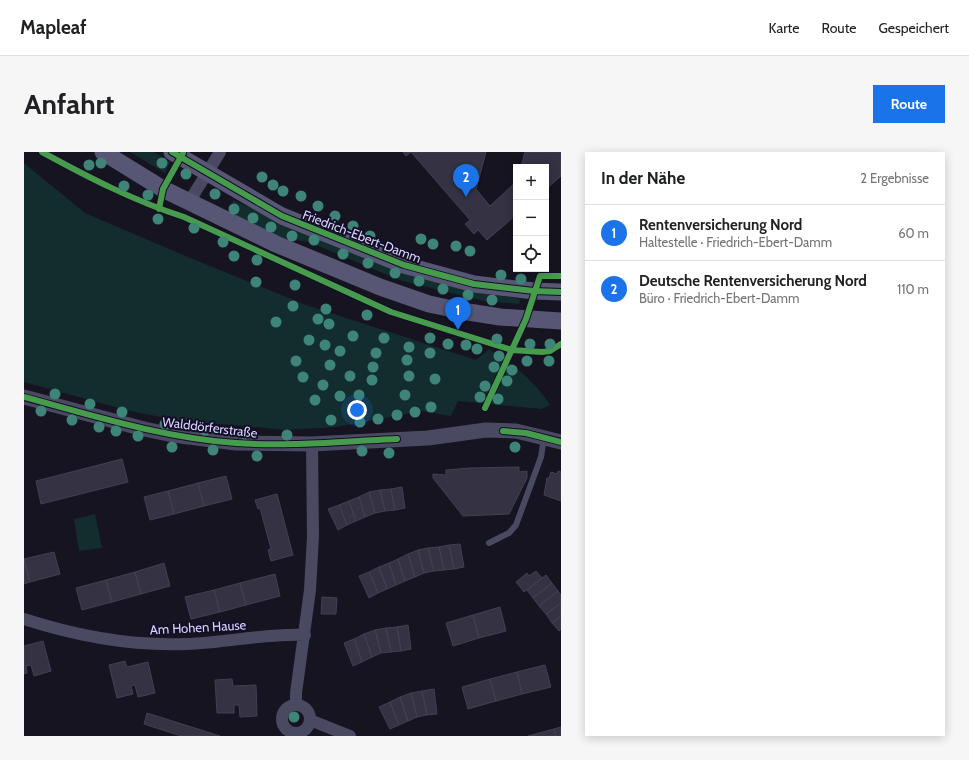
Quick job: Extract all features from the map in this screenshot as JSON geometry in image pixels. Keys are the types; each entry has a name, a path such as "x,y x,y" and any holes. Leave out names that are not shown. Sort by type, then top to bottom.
{"main road":[{"path":"103,152 156,185 189,202 276,244 380,287 429,304 489,316 561,320"},
{"name":"Friedrich-Ebert-Damm","path":"172,152 282,216 404,265 474,284 534,291 561,292"}],"street":[{"path":"189,202 220,152"},
{"name":"Walddörferstraße","path":"24,397 144,429 181,436 236,443 312,444 428,438 486,430 516,432 561,442"},
{"path":"296,704 296,693 310,590 312,556 312,444"},
{"name":"Am Hohen Hause","path":"24,619 80,634 135,644 187,644 280,634 305,634"},
{"path":"296,704 308,711 310,720 310,724 304,731 295,733 286,730 282,722 282,713 288,706 296,704"},
{"path":"310,720 350,736"}],"lane":[{"path":"488,543 509,533 516,525 541,457 544,438"}],"green space":[{"path":"130,152 154,152 170,162 165,173"},
{"path":"24,163 85,213 306,305 476,360 489,349 507,361 530,380 550,405 541,409 458,401 451,416 422,411 336,427 286,430 175,420 126,410 24,382"},
{"path":"233,200 368,259 424,279 460,289 521,299 519,304 484,301 402,281 309,242 283,238 229,213"},
{"path":"95,514 102,548 79,551 74,519"}],"building":[{"path":"403,152 411,152 406,156"},
{"path":"411,152 486,152 476,189 490,206 513,185 513,218 487,240 478,230 474,234 465,224 470,220"},
{"path":"525,152 561,152 561,176 549,186 549,164 522,164"},
{"path":"122,459 128,482 41,504 36,481"},
{"path":"519,467 519,472 527,471 527,478 509,514 463,516 433,478 433,474 446,475 446,470"},
{"path":"558,471 561,472 561,501 544,495 547,478 549,478 551,472 557,474"},
{"path":"226,476 232,499 204,506 198,483"},
{"path":"198,483 204,506 174,514 168,491"},
{"path":"402,487 405,508 395,510 391,489"},
{"path":"391,489 395,510 385,511 380,490"},
{"path":"380,490 385,511 375,513 369,492"},
{"path":"168,491 174,514 150,520 144,497"},
{"path":"369,492 375,513 365,517 359,497"},
{"path":"277,494 293,555 271,561 268,550 271,549 260,508 258,509 255,500"},
{"path":"359,497 365,517 356,521 349,501"},
{"path":"349,501 356,521 347,525 339,505"},
{"path":"339,505 347,525 338,530 328,509"},
{"path":"460,544 464,567 454,569 449,545"},
{"path":"449,545 454,569 444,570 439,547"},
{"path":"439,547 444,570 434,571 428,548"},
{"path":"428,548 434,571 424,573 418,550"},
{"path":"418,550 424,573 415,577 408,554"},
{"path":"54,552 60,574 30,582 24,559"},
{"path":"408,554 415,577 405,581 398,559"},
{"path":"24,559 30,582 24,584"},
{"path":"398,559 405,581 396,585 389,563"},
{"path":"164,563 170,586 141,594 135,572"},
{"path":"389,563 396,585 387,589 379,567"},
{"path":"379,567 387,589 378,593 369,572"},
{"path":"536,571 542,578 524,592 516,582 527,573 529,576"},
{"path":"135,572 141,594 112,602 106,580"},
{"path":"369,572 378,593 369,598 359,576"},
{"path":"275,574 280,596 246,605 240,583"},
{"path":"546,575 552,583 533,598 527,590"},
{"path":"106,580 112,602 82,610 76,588"},
{"path":"240,583 246,605 220,612 214,590"},
{"path":"552,583 558,591 539,606 533,598"},
{"path":"214,590 220,612 191,619 185,597"},
{"path":"558,591 561,595 561,603 546,614 539,606"},
{"path":"322,597 337,598 336,614 321,614"},
{"path":"561,603 561,616 552,623 546,614"},
{"path":"500,607 506,631 479,638 473,615"},
{"path":"473,615 479,638 453,646 446,623"},
{"path":"561,616 561,629 559,631 552,623"},
{"path":"408,625 411,649 401,651 397,627"},
{"path":"397,627 401,651 391,652 386,628"},
{"path":"386,628 391,652 381,653 375,630"},
{"path":"375,630 381,653 372,657 364,634"},
{"path":"364,634 372,657 362,662 354,639"},
{"path":"354,639 362,662 353,666 344,643"},
{"path":"43,641 51,671 34,676 31,665 26,666 27,673 24,674 24,646"},
{"path":"125,661 127,667 148,662 155,693 138,697 135,685 131,686 133,694 117,698 109,665"},
{"path":"545,665 551,687 522,694 517,672"},
{"path":"517,672 522,694 496,701 490,679"},
{"path":"232,679 233,686 256,685 257,716 240,717 239,705 234,705 234,713 217,713 215,680"},
{"path":"490,679 496,701 468,709 462,687"},
{"path":"434,689 437,714 427,715 422,691"},
{"path":"422,691 427,715 417,717 411,693"},
{"path":"411,693 417,717 408,721 400,697"},
{"path":"400,697 408,721 399,725 390,702"},
{"path":"390,702 399,725 390,729 379,707"},
{"path":"147,713 220,736 181,736 144,724"},
{"path":"561,727 561,736 556,736 554,729"},
{"path":"554,729 556,736 528,736"}],"cycle path":[{"path":"42,152 112,188 147,204 184,217 391,312 512,350 542,352 550,351 561,344"},
{"path":"172,152 282,216 404,265 474,284 534,291 561,292"},
{"path":"159,209 163,189 183,153"},
{"path":"485,408 526,319 540,276 561,276"},
{"path":"24,397 103,419 156,431 209,440 236,443 276,444 397,439"},
{"path":"503,431 526,433 561,442"}],"place":[{"name":"Deutsche Rentenversicherung Nord","path":"466,197"},
{"name":"Rentenversicherung Nord","path":"458,330"}]}
